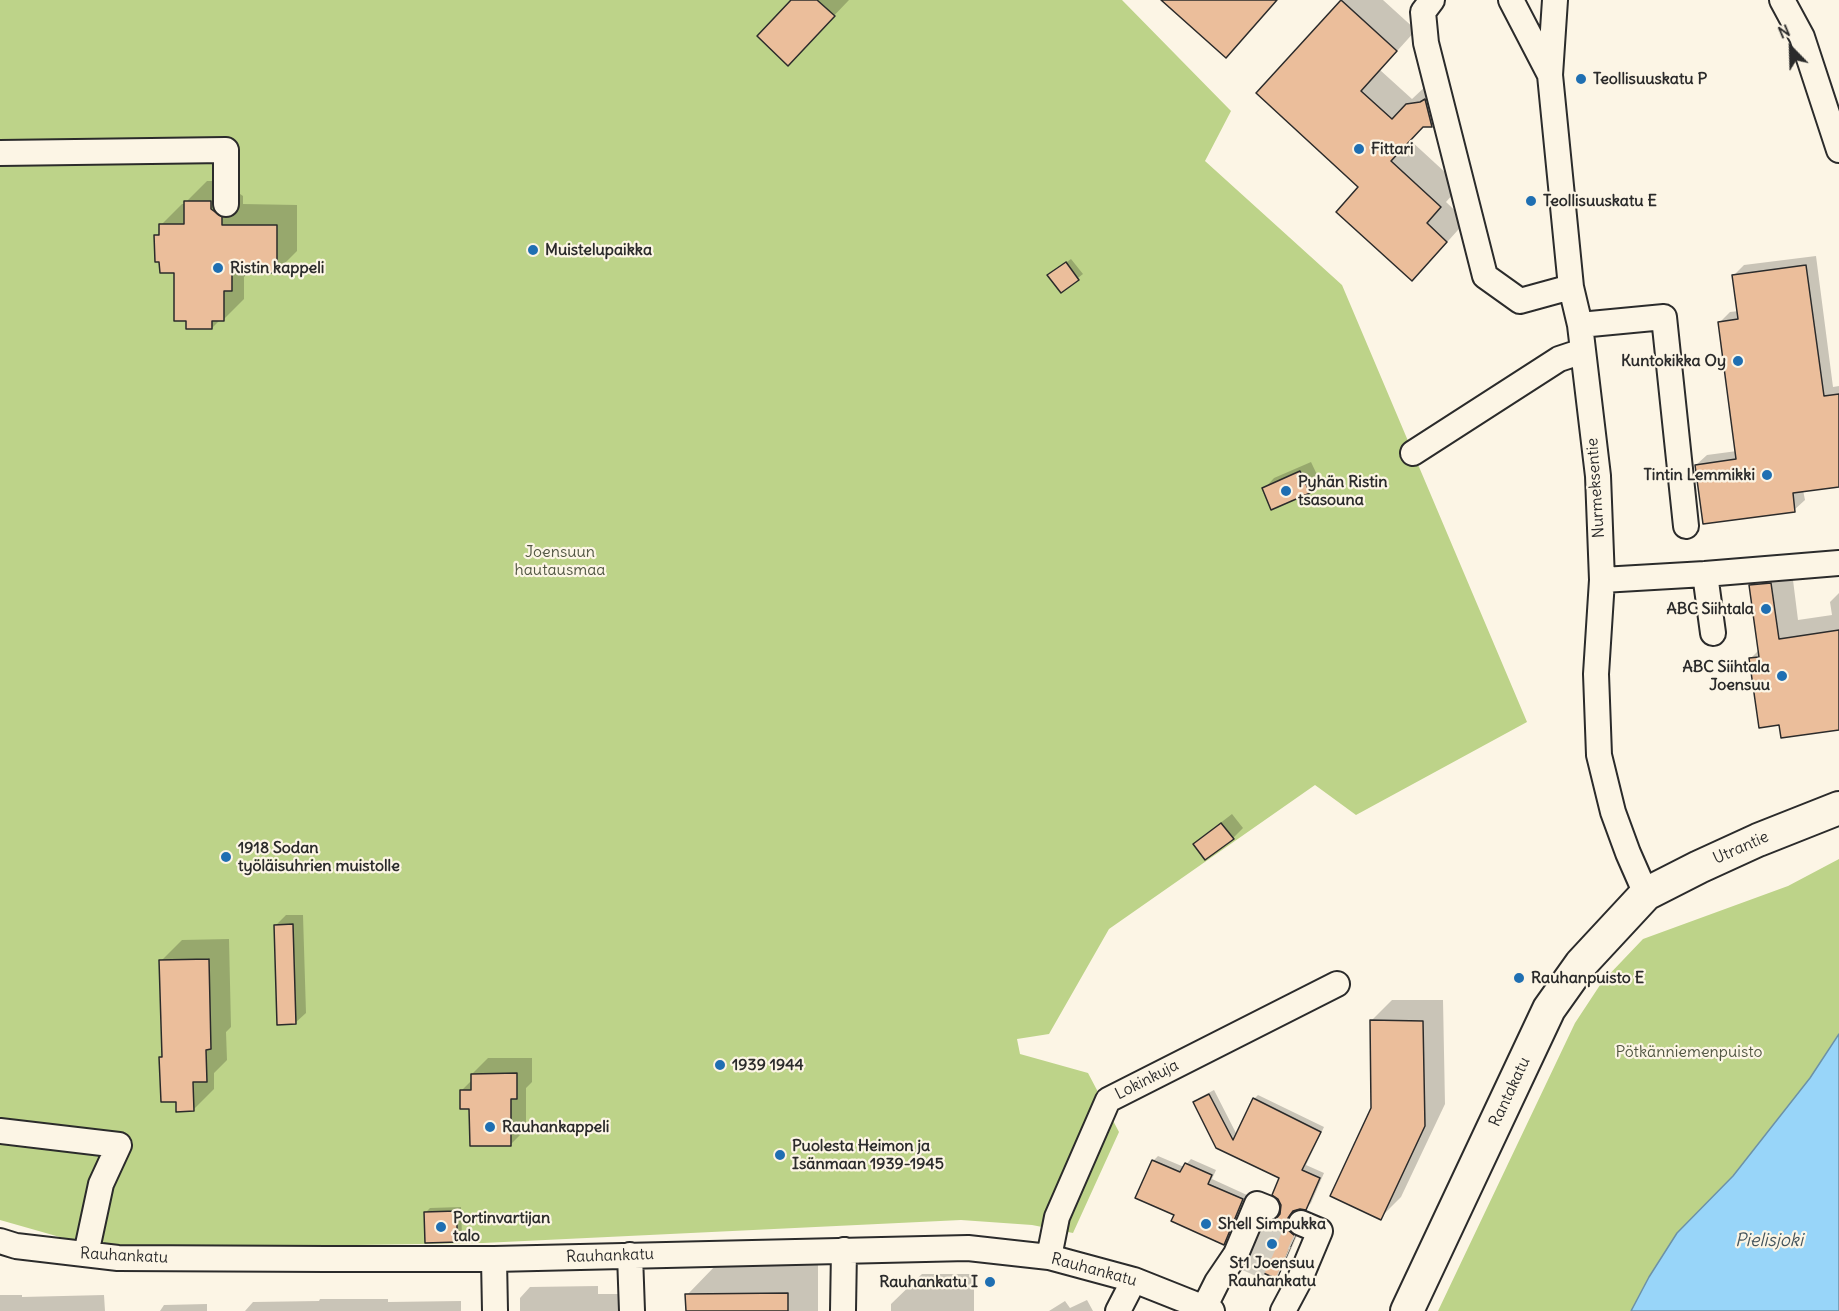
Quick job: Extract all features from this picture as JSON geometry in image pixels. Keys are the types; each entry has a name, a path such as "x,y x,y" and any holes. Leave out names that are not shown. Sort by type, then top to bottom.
{"main road":[{"name":"Utrantie","path":"1646,894 1758,840 1839,808"},
{"name":"Rantakatu","path":"1407,1311 1549,1009 1581,964 1646,894"}],"street":[{"path":"1432,0 1423,12 1426,44 1485,276 1520,301 1571,287"},
{"name":"Nurmeksentie","path":"1511,0 1550,75"},
{"name":"Nurmeksentie","path":"1555,0 1550,75 1571,287 1580,325 1598,476 1602,580 1596,674 1599,755 1613,812 1646,894"},
{"path":"1782,0 1802,37 1834,113 1839,150"},
{"path":"0,153 226,150 225,204"},
{"path":"1580,325 1664,317 1686,526"},
{"path":"1413,453 1559,359 1583,351"},
{"path":"1602,580 1839,563"},
{"path":"1705,574 1713,633"},
{"name":"Lokinkuja","path":"1049,1257 1057,1217 1107,1100 1336,984"},
{"path":"0,1131 119,1145 101,1184 86,1254"},
{"path":"1208,1309 1217,1282 1253,1227"},
{"name":"Rauhankatu","path":"0,1241 16,1246 129,1258 494,1259 968,1248 1049,1257 1134,1280 1208,1309"},
{"path":"843,1311 844,1250"},
{"path":"630,1255 632,1311"},
{"path":"1282,1311 1297,1255"},
{"path":"494,1259 495,1311"},
{"path":"1118,1311 1134,1280"}],"green space":[{"name":"Joensuun hautausmaa","path":"0,0 1122,0 1231,111 1205,161 1342,285 1527,722 1356,815 1315,785 1109,929 1049,1034 1017,1039 1020,1054 1088,1073 1119,1132 1073,1233 1032,1225 961,1220 483,1243 102,1249 0,1220"},
{"name":"Pötkänniemenpuisto","path":"1839,859 1839,1034 1810,1078 1733,1176 1677,1233 1631,1311 1438,1311 1575,1023 1602,982 1643,939 1788,886"}],"water":[{"name":"Pielisjoki","path":"1839,1034 1839,1311 1631,1311 1677,1233 1733,1176 1810,1078"}],"building":[{"path":"791,0 817,0 835,16 788,66 757,36"},
{"path":"1161,0 1277,0 1226,58"},
{"name":"Fittari","path":"1341,0 1397,51 1361,91 1392,119 1406,104 1425,99 1432,127 1423,127 1391,161 1441,207 1427,223 1447,242 1412,281 1336,212 1358,187 1256,93"},
{"name":"Ristin kappeli","path":"184,201 211,201 211,209 222,217 222,225 277,225 277,273 232,273 232,291 224,291 224,321 212,321 212,329 186,329 186,321 174,321 174,273 160,273 159,262 155,262 154,235 159,235 159,224 184,224"},
{"path":"1066,262 1079,280 1061,293 1047,275"},
{"path":"1806,265 1824,396 1839,394 1839,487 1793,493 1795,512 1703,524 1695,465 1736,459 1718,322 1738,319 1732,275"},
{"name":"Pyhän Ristin tsasouna","path":"1300,471 1310,493 1271,510 1262,488"},
{"path":"1771,583 1779,639 1839,630 1839,730 1781,738 1779,725 1759,728 1749,658 1759,657 1749,585"},
{"path":"1221,823 1234,839 1205,860 1193,844"},
{"path":"293,924 296,1024 277,1025 274,925"},
{"path":"209,959 211,1049 206,1050 207,1082 193,1082 194,1111 176,1112 176,1102 161,1102 159,960"},
{"path":"1370,1020 1423,1021 1425,1126 1381,1220 1330,1196 1371,1108"},
{"name":"Rauhankappeli","path":"517,1073 517,1099 511,1099 511,1146 470,1146 469,1109 460,1109 460,1090 471,1090 471,1074"},
{"path":"1209,1094 1233,1140 1253,1098 1321,1132 1302,1170 1320,1178 1306,1210 1293,1211 1288,1218 1289,1231 1295,1236 1277,1279 1245,1265 1265,1222 1275,1220 1280,1214 1281,1205 1272,1195 1279,1178 1216,1148 1193,1102"},
{"path":"1152,1160 1180,1172 1185,1163 1212,1175 1208,1184 1243,1199 1224,1245 1171,1221 1174,1215 1135,1198"},
{"name":"Portinvartijan talo","path":"456,1211 458,1242 425,1243 424,1212"},
{"path":"788,1293 788,1311 686,1311 685,1294"}],"tunnel":[{"path":"1260,1223 1294,1239"},
{"path":"1252,1243 1286,1258"},
{"path":"1245,1258 1279,1273"}],"place":[{"name":"Teollisuuskatu P","path":"1581,79"},
{"name":"Fittari","path":"1359,149"},
{"name":"Teollisuuskatu E","path":"1531,201"},
{"name":"Muistelupaikka","path":"533,250"},
{"name":"Ristin kappeli","path":"218,268"},
{"name":"Kuntokikka Oy","path":"1738,361"},
{"name":"Tintin Lemmikki","path":"1767,475"},
{"name":"Pyhän Ristin tsasouna","path":"1286,491"},
{"name":"ABC Siihtala","path":"1766,609"},
{"name":"ABC Siihtala Joensuu","path":"1782,676"},
{"name":"1918 Sodan työläisuhrien muistolle","path":"226,857"},
{"name":"Rauhanpuisto E","path":"1519,978"},
{"name":"1939 1944","path":"720,1065"},
{"name":"Rauhankappeli","path":"490,1127"},
{"name":"Puolesta Heimon ja Isänmaan 1939-1945","path":"780,1155"},
{"name":"Shell Simpukka","path":"1206,1224"},
{"name":"Portinvartijan talo","path":"441,1227"},
{"name":"St1 Joensuu Rauhankatu","path":"1272,1244"},
{"name":"Rauhankatu I","path":"990,1282"}]}
